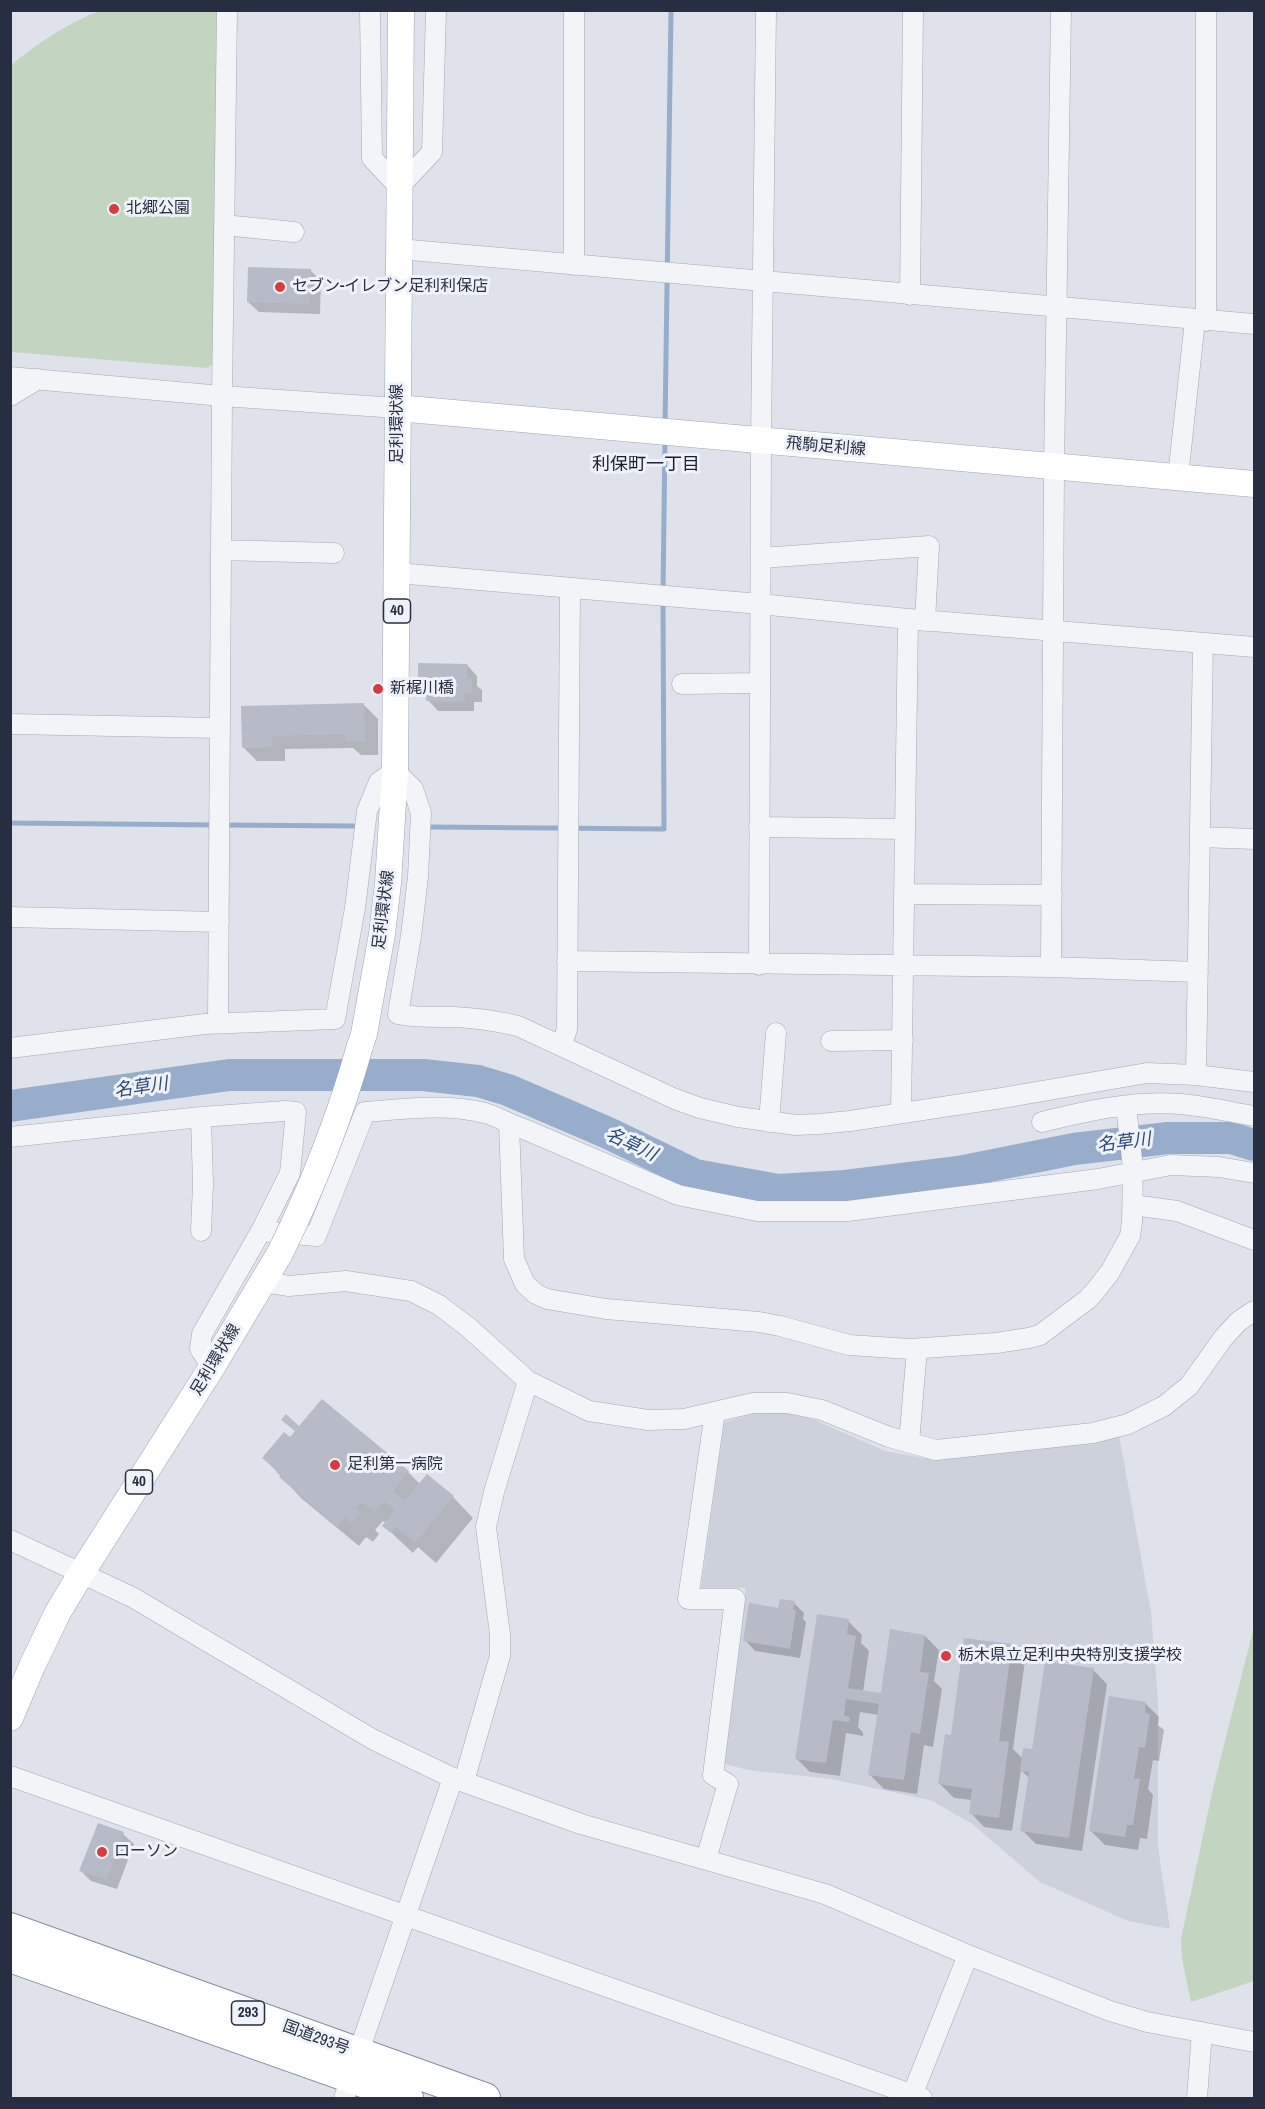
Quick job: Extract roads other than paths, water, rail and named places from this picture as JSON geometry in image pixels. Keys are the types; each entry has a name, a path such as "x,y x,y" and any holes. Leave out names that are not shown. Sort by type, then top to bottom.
{"highway":[{"name":"国道293号","path":"10,1928 351,2077 485,2098"},
{"name":"国道293号","path":"10,1957 408,2098"}],"main road":[{"name":"足利環状線","path":"10,1718 46,1635 82,1572 212,1368 280,1253 330,1140 364,1035 382,934 391,846 395,771 401,10"},
{"name":"飛駒足利線","path":"397,408 1254,484"}],"street":[{"path":"218,1023 227,10"},
{"path":"370,10 372,158 399,187 432,152 436,10"},
{"path":"573,265 574,10"},
{"path":"759,964 761,441 766,10"},
{"path":"910,295 913,10"},
{"path":"1051,968 1054,467 1061,10"},
{"path":"1178,477 1200,320 1206,10"},
{"path":"224,225 294,232"},
{"path":"399,249 1254,324"},
{"path":"10,377 222,396 397,408"},
{"path":"10,396 38,379"},
{"path":"761,558 929,546 916,620 905,829 901,1113"},
{"path":"221,550 334,553"},
{"path":"397,573 760,604 916,620 1254,647"},
{"path":"562,1045 567,1029 570,588"},
{"path":"1196,1076 1203,643"},
{"path":"682,684 760,683"},
{"path":"10,724 220,728"},
{"path":"10,1047 218,1023 335,1019 355,908 366,811 379,782 395,771 413,789 421,813 418,877 398,1014 415,1018 455,1017 500,1021 518,1026 675,1099 710,1110 769,1122 819,1124 1002,1098 1147,1073 1254,1082"},
{"path":"759,827 905,829"},
{"path":"1200,837 1254,838"},
{"path":"905,894 1052,895"},
{"path":"10,917 219,922"},
{"path":"567,961 1198,972"},
{"path":"769,1122 776,1033"},
{"path":"831,1041 903,1040"},
{"path":"1042,1122 1179,1104 1254,1116"},
{"path":"261,1231 316,1236 365,1112 447,1108 468,1110 499,1118 678,1195 757,1211 848,1211 1016,1190 1171,1165 1194,1165 1254,1173"},
{"path":"10,1137 201,1117 296,1112 290,1173 261,1231 202,1334 200,1349 212,1368"},
{"path":"509,1124 514,1259 525,1284 536,1294 547,1299 606,1309 759,1322 849,1344 917,1349 996,1343 1040,1335 1088,1299 1110,1272 1130,1236 1133,1170 1127,1112"},
{"path":"201,1117 201,1231"},
{"path":"1133,1205 1177,1211 1254,1240"},
{"path":"263,1282 289,1286 346,1281 411,1291 439,1305 468,1327 528,1381 589,1411 648,1420 684,1419 753,1403 787,1402 822,1410 889,1437 936,1450 1093,1433 1128,1424 1164,1406 1189,1386 1224,1337 1239,1321 1254,1311"},
{"path":"909,1443 917,1349"},
{"path":"351,2077 407,1915 459,1779 500,1656 500,1634 486,1527 494,1492 528,1381"},
{"path":"706,1859 728,1784 713,1775 735,1599 688,1599 715,1412"},
{"path":"10,1540 132,1597 374,1740 459,1779 581,1824 825,1893 968,1955 1110,2011 1147,2022 1254,2042"},
{"path":"10,1776 915,2097 968,1955"},
{"path":"1197,2098 1202,2032"}],"waterway":[{"path":"665,426 671,10"},
{"path":"663,591 665,438"},
{"path":"431,827 664,829 663,600"},
{"path":"10,823 214,825"},
{"path":"224,825 354,826"},
{"name":"名草川","path":"10,1106 229,1075 423,1075 478,1081 508,1090 608,1133 695,1175 778,1190 845,1186 959,1172 1074,1149 1168,1138 1231,1138 1254,1145"}],"place":[{"name":"北郷公園","path":"114,209"},
{"name":"セブン-イレブン足利利保店","path":"280,287"},
{"name":"新梶川橋","path":"378,689"},
{"name":"足利第一病院","path":"335,1465"},
{"name":"栃木県立足利中央特別支援学校","path":"946,1656"},
{"name":"ローソン","path":"102,1852"}],"district":[{"name":"利保町一丁目","path":"646,465"}]}
